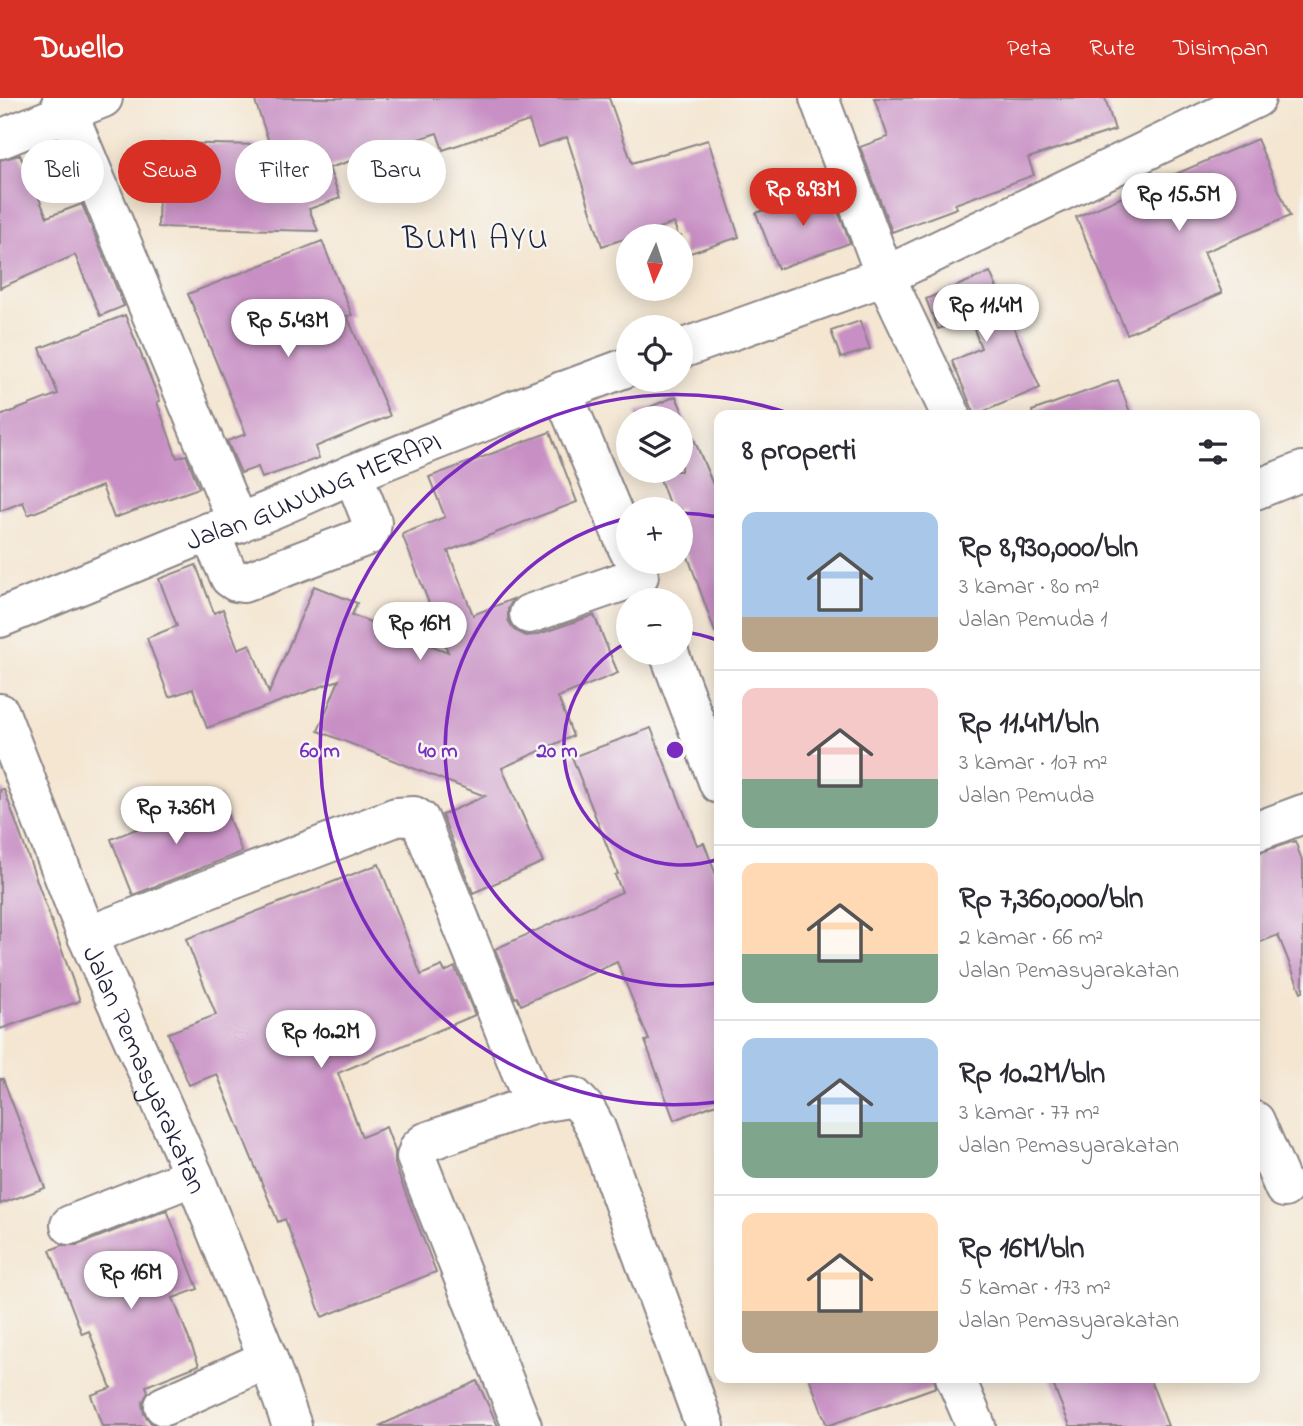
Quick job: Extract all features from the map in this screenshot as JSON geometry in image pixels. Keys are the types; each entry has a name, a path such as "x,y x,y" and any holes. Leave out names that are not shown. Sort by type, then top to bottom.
{"street":[{"path":"0,139 65,105 103,98"},
{"path":"818,98 885,276 949,410"},
{"path":"693,345 885,276 1256,98"},
{"path":"65,105 224,528 230,578 243,583 367,536 372,522 353,474"},
{"name":"Jalan GUNUNG MERAPI","path":"0,618 353,474 616,372"},
{"path":"562,391 616,520"},
{"path":"1260,488 1303,471"},
{"path":"529,614 633,574"},
{"path":"674,665 714,771"},
{"name":"Jalan Pemasyarakatan","path":"0,713 87,936 194,1176 268,1359 292,1426"},
{"path":"1260,830 1303,814"},
{"path":"87,936 397,817 414,816 420,820 534,1104"},
{"path":"522,1426 416,1157 419,1147 426,1142 534,1104 575,1097 596,1128 705,1426"},
{"path":"1260,1133 1284,1188"},
{"path":"70,1225 194,1176"},
{"path":"164,1406 268,1359"},
{"path":"958,1383 976,1426"}],"building":[{"path":"254,98 609,98 632,163 708,140 739,237 693,252 693,224 616,224 616,242 602,246 567,137 538,147 529,121 446,149 446,140 439,140 437,133 415,140 347,140 347,162 333,167 333,140 268,140"},
{"path":"874,98 1105,98 1115,130 1028,158 1034,175 955,204 957,208 892,232 860,147 888,137"},
{"path":"1257,139 1290,216 1204,252 1222,293 1127,334 1076,217"},
{"path":"221,144 235,144 235,203 326,203 309,209 318,231 158,227 159,203 221,203"},
{"path":"20,155 21,203 41,203 47,217 82,204 124,306 100,316 75,255 0,288 0,160"},
{"path":"333,179 340,198 333,200"},
{"path":"829,187 850,243 778,269 756,213"},
{"path":"322,241 352,315 347,316 390,416 315,447 319,458 262,478 258,467 241,473 227,441 246,434 188,294"},
{"path":"990,272 1040,388 987,410 973,410 952,361 981,348 970,319 938,329 926,299"},
{"path":"125,315 160,401 157,402 177,458 186,455 199,488 114,518 102,486 28,515 23,502 0,511 0,416 58,394 40,348"},
{"path":"860,321 870,349 841,358 831,331"},
{"path":"1118,380 1129,410 1035,410"},
{"path":"676,396 680,406 652,406"},
{"path":"550,432 577,502 448,551 473,615 513,599 508,609 508,620 514,630 526,636 594,615 618,673 558,697 573,736 502,768 543,862 473,893 442,815 485,796 318,731 339,680 207,728 193,689 169,697 147,638 177,626 159,579 196,565 214,613 223,609 238,649 250,644 269,693 314,586 357,603 352,615 448,652 402,534 445,517 429,477"},
{"path":"693,437 714,487 714,629 693,571 693,497 667,497 661,483 693,483"},
{"path":"651,728 697,845 704,843 714,870 714,1105 674,1120 645,1041 649,1040 617,962 521,1005 517,997 515,998 495,949 622,892 615,875 618,874 572,757"},
{"path":"4,789 80,1001 0,1029 0,790"},
{"path":"220,796 242,852 133,895 111,839"},
{"path":"1295,841 1303,863 1303,992 1278,935 1260,942 1260,852"},
{"path":"379,864 421,975 442,966 445,972 455,967 475,1015 338,1073 362,1137 386,1127 395,1151 399,1176 436,1272 322,1317 285,1219 278,1222 217,1074 189,1085 168,1033 216,1015 186,939"},
{"path":"0,1079 3,1079 45,1188 0,1204"},
{"path":"167,1210 198,1289 173,1298 199,1365 146,1386 148,1392 142,1403 144,1414 157,1426 102,1426 91,1395 111,1388 89,1331 82,1334 50,1250 63,1245 78,1245"},
{"path":"477,1381 498,1426 379,1426"},
{"path":"811,1383 935,1383 936,1387 827,1426"},
{"path":"1052,1383 1151,1383 1168,1426 1070,1426"}],"district":[{"name":"BUMI AYU","path":"476,237"}]}
